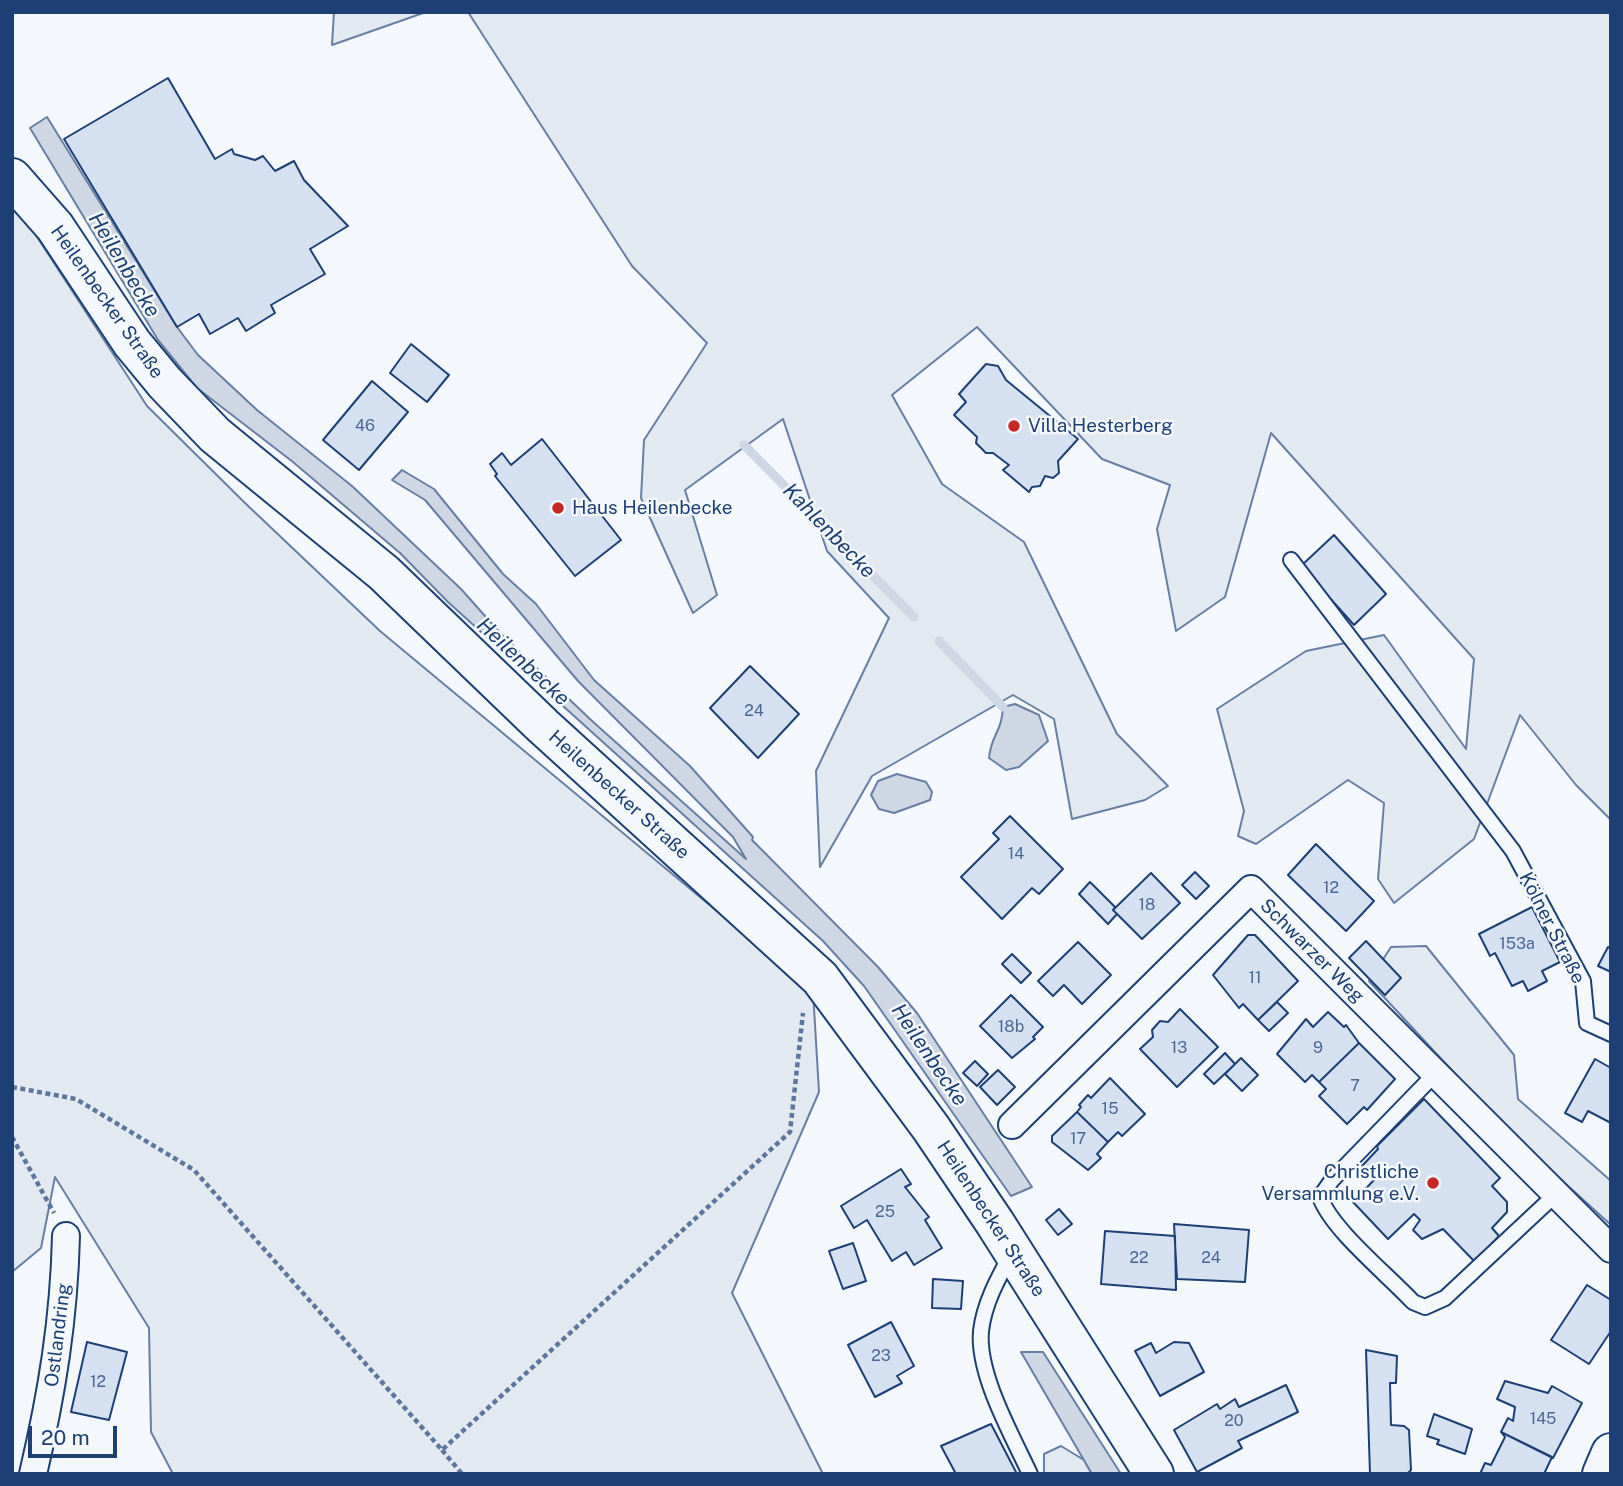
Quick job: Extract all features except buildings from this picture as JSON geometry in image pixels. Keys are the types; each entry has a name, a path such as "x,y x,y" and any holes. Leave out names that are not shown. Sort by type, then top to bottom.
{"main road":[{"name":"Heilenbecker Straße","path":"12,178 55,227 132,343 165,383 215,435 383,573 543,726 820,978 931,1128 1013,1251 1154,1474"},
{"path":"1602,1474 1611,1453"}],"street":[{"name":"Schwarzer Weg","path":"1012,1125 1251,889 1434,1075 1611,1249"},
{"name":"Ostlandring","path":"33,1474 50,1402 64,1311 66,1236"}],"lane":[{"name":"Kölner Straße","path":"1291,560 1513,852 1583,981 1587,1023 1611,1034"},
{"path":"1434,1075 1332,1180 1320,1197 1325,1210 1337,1224 1413,1302 1425,1307 1445,1298 1555,1195"},
{"path":"1013,1251 995,1282 981,1332 989,1384 1030,1474"}],"path":[{"path":"442,1450 790,1132 804,1004"},
{"path":"12,1087 76,1099 194,1170 462,1474"},
{"path":"12,1137 66,1236"}],"shaded area":[{"path":"334,12 426,12 332,45"},
{"path":"468,12 1611,12 1611,820 1576,785 1520,715 1474,839 1394,903 1378,879 1384,803 1348,780 1256,844 1238,836 1244,811 1217,709 1306,651 1384,635 1466,749 1474,659 1271,433 1225,597 1176,631 1157,529 1170,485 1102,459 977,327 892,395 942,484 1024,542 1117,734 1168,786 1145,800 1072,819 1054,719 1013,695 872,776 820,867 816,771 889,618 827,551 783,419 685,490 717,595 693,613 641,498 644,440 707,343 632,266"},
{"path":"12,207 28,223 147,406 245,503 380,631 813,991 819,1092 732,1293 823,1474 173,1474 151,1432 149,1328 55,1177 41,1248 12,1272"},
{"path":"1426,946 1514,1055 1518,1099 1611,1181 1611,1225 1511,1134 1369,981 1391,947"},
{"path":"1061,1446 1084,1460 1092,1474 1044,1474 1044,1454"}],"water":[{"name":"Heilenbecke","path":"47,117 177,327 198,355 257,410 352,486 461,589 502,635 591,720 746,859 733,837 578,681 425,500 392,480 402,470 434,489 503,574 536,604 594,680 690,766 753,837 752,840 878,967 917,1013 1032,1187 1011,1196 864,986 823,941 448,602 400,553 293,462 197,388 158,340 30,128"},
{"path":"1015,704 1039,715 1048,741 1019,767 1006,770 989,758 1003,707"},
{"path":"897,774 926,782 932,792 930,800 894,813 879,809 871,795 878,781"},
{"path":"1021,1352 1043,1352 1121,1474 1092,1474"}],"waterway":[{"name":"Kahlenbecke","path":"744,445 914,617"},
{"path":"939,641 1003,707"}],"place":[{"name":"Villa Hesterberg","path":"1014,426"},
{"name":"Haus Heilenbecke","path":"558,508"},
{"name":"Christliche Versammlung e.V.","path":"1433,1183"}]}
